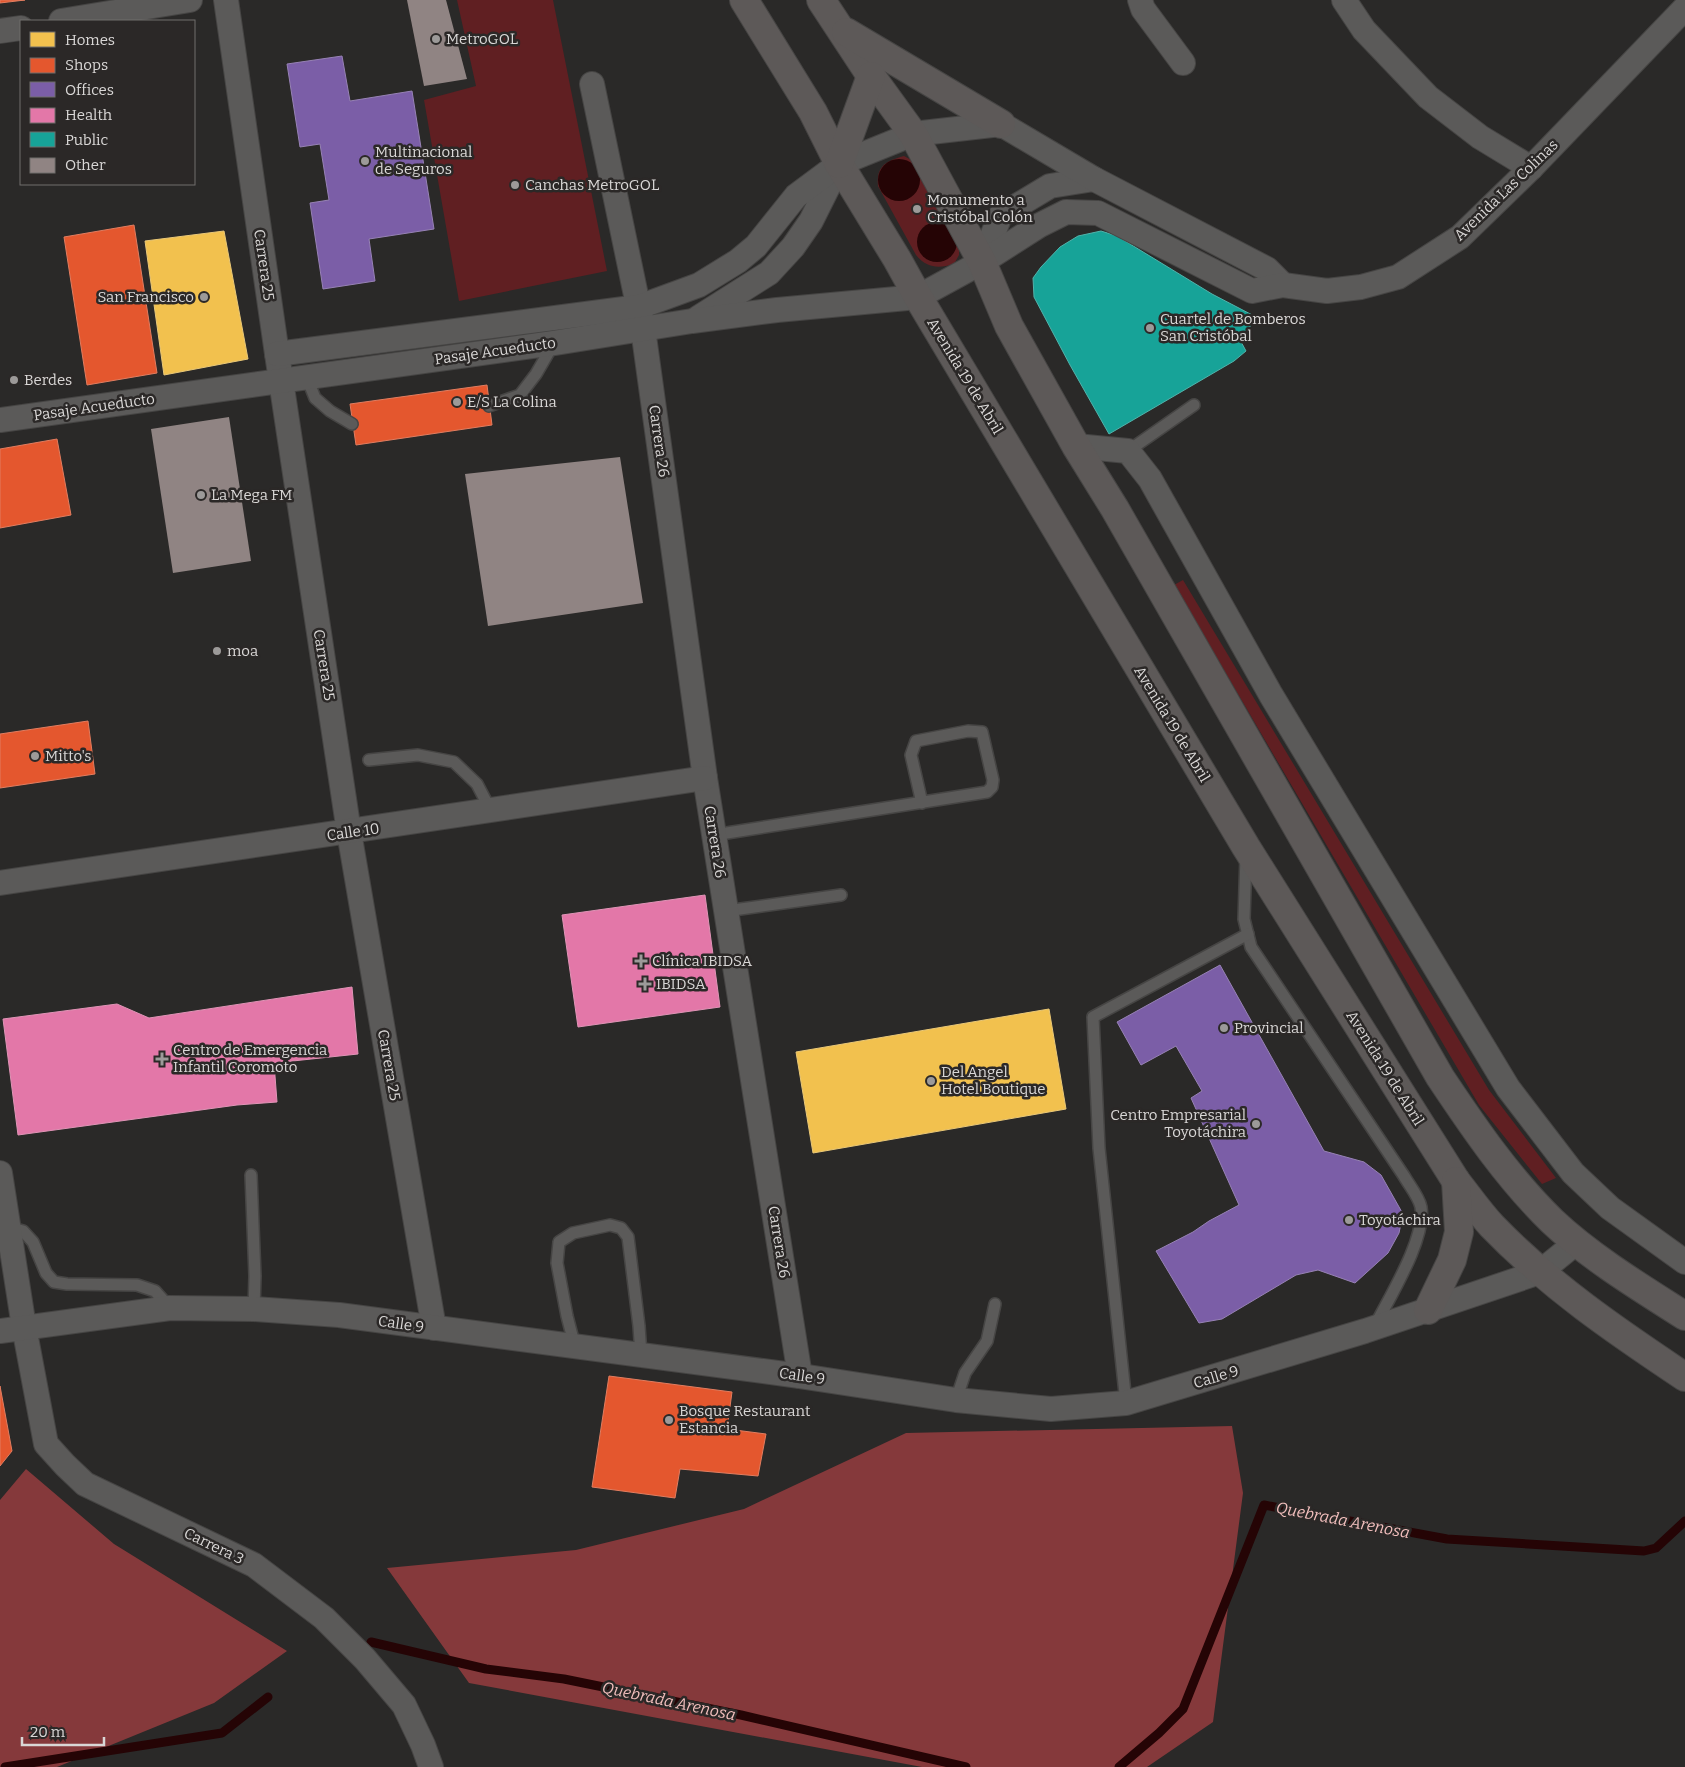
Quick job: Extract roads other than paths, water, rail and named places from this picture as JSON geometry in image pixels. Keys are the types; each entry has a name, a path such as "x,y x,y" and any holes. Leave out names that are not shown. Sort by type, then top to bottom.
{"main road":[{"name":"Avenida 19 de Abril","path":"744,0 813,112 839,164 1246,847 1456,1181 1491,1225 1540,1272 1609,1326 1685,1376"},
{"path":"821,0 912,134 982,262 1010,326 1076,446 1120,517 1440,1077 1487,1146 1552,1221 1577,1242 1645,1291 1685,1316"},
{"path":"840,29 1001,124"},
{"path":"839,164 871,76"},
{"path":"1428,1310 1452,1260 1459,1232 1456,1181"}],"street":[{"name":"Carrera 25","path":"226,0 349,832 434,1328"},
{"path":"1140,0 1143,9 1183,63"},
{"path":"1344,0 1364,30 1428,97 1480,137 1531,168"},
{"path":"68,20 178,1"},
{"name":"Avenida Las Colinas","path":"982,262 1040,225 1066,212 1098,213 1252,291 1283,286 1327,291 1361,287 1398,278 1460,238 1531,168 1685,8"},
{"path":"0,31 20,28"},
{"name":"Carrera 26","path":"592,84 641,318 705,778 800,1376"},
{"path":"277,354 641,318 738,261 756,246 796,196 839,164 912,134 1001,124 1094,179 1267,269 1283,286"},
{"path":"692,321 769,273 793,247 811,221 839,164"},
{"path":"982,262 1000,216 1050,186 1094,179"},
{"name":"Pasaje Acueducto","path":"0,420 554,343 641,318 692,321 777,310 918,297 982,262"},
{"path":"1076,446 1128,451 1150,479 1271,695 1508,1088 1573,1173 1610,1208 1685,1262"},
{"name":"Calle 10","path":"0,883 705,778"},
{"name":"Carrera 3","path":"0,1173 24,1327 46,1444 85,1484 254,1565 324,1618 366,1659 404,1705 431,1767"},
{"name":"Calle 9","path":"0,1331 170,1308 254,1309 339,1315 800,1376 956,1400 1051,1409 1126,1403 1374,1328 1540,1272 1577,1242"}],"lane":[{"path":"489,406 520,395 536,374 554,343"},
{"path":"307,378 315,398 330,411 352,424"},
{"path":"1128,451 1194,405"},
{"path":"714,835 922,803 987,792 992,787 993,780 982,732 968,731 916,741 911,755 922,803"},
{"path":"369,760 418,756 454,762 477,784 491,811"},
{"path":"1246,847 1244,919 1251,947 1404,1176 1421,1205 1421,1223 1417,1242 1374,1328"},
{"path":"726,911 842,895"},
{"path":"1126,1403 1099,1148 1093,1017 1248,934"},
{"path":"251,1175 255,1276 254,1309"},
{"path":"8,1226 23,1231 33,1242 46,1273 54,1282 67,1284 137,1285 155,1291 170,1308"},
{"path":"575,1347 557,1263 559,1242 573,1232 610,1226 621,1228 628,1237 641,1355"},
{"path":"956,1400 965,1373 987,1342 995,1304"}],"waterway":[{"name":"Quebrada Arenosa","path":"1119,1767 1159,1733 1183,1709 1264,1505 1447,1539 1644,1551 1656,1548 1685,1521"},
{"name":"Quebrada Arenosa","path":"371,1642 486,1669 564,1679 741,1715 966,1767"},
{"name":"Quebrada Arenosa","path":"5,1767 222,1733 268,1697"}],"place":[{"name":"MetroGOL","path":"436,39"},
{"name":"Multinacional de Seguros","path":"365,161"},
{"name":"Canchas MetroGOL","path":"515,185"},
{"name":"Monumento a Cristóbal Colón","path":"917,209"},
{"name":"San Francisco","path":"204,297"},
{"name":"Cuartel de Bomberos San Cristóbal","path":"1150,328"},
{"name":"Berdes","path":"14,380"},
{"name":"E/S La Colina","path":"457,402"},
{"name":"La Mega FM","path":"201,495"},
{"name":"moa","path":"217,651"},
{"name":"Mitto's","path":"35,756"},
{"name":"Clínica IBIDSA","path":"641,961"},
{"name":"IBIDSA","path":"645,984"},
{"name":"Provincial","path":"1224,1028"},
{"name":"Centro de Emergencia Infantil Coromoto","path":"162,1059"},
{"name":"Del Angel Hotel Boutique","path":"931,1081"},
{"name":"Centro Empresarial Toyotáchira","path":"1256,1124"},
{"name":"Toyotáchira","path":"1349,1220"},
{"name":"Bosque Restaurant Estancia","path":"669,1420"}]}
